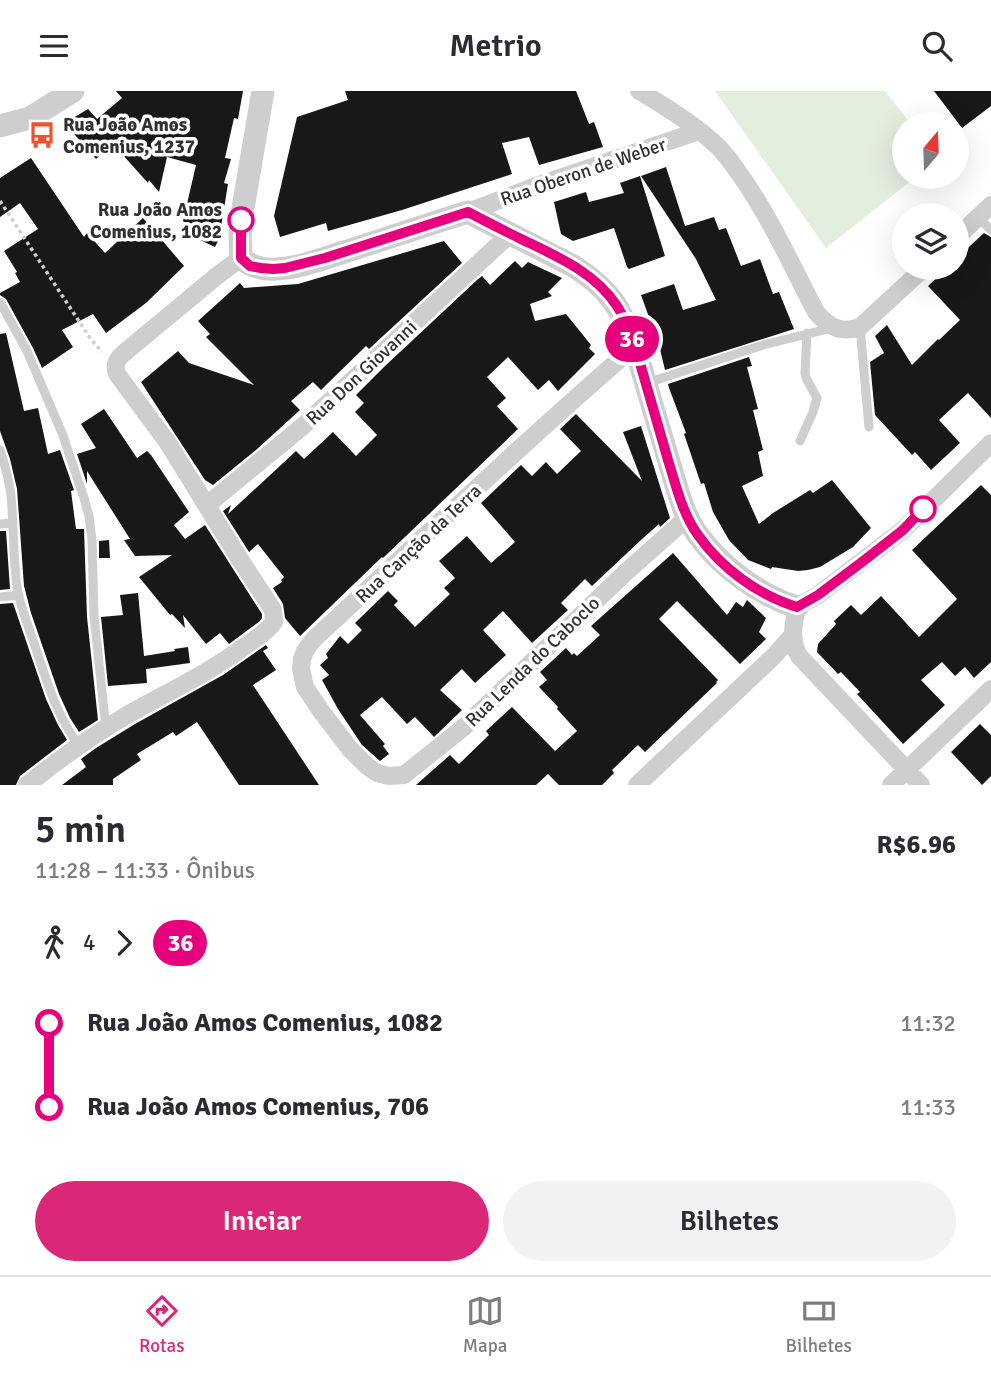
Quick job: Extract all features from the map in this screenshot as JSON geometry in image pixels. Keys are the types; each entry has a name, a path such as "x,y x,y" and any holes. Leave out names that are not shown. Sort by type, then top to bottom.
{"street":[{"path":"0,126 30,118 73,91"},
{"path":"639,91 658,101 699,131 727,156 755,196 816,312 825,323 843,330 860,327 911,280"},
{"path":"265,92 241,220 241,258 250,266 285,268 325,258 468,212 549,253 591,278 619,308 635,346 678,492 697,534 711,551 763,594 797,607 818,595 903,530 991,443"},
{"name":"Rua Oberon de Weber","path":"468,212 699,131"},
{"path":"969,229 987,217"},
{"name":"Rua Don Giovanni","path":"207,505 303,426 510,234"},
{"path":"27,785 79,745 128,715 193,681 238,652 274,622 273,610 168,443 116,371 116,362 124,353 241,258"},
{"name":"Rua Canção da Terra","path":"367,766 328,721 305,687 301,669 305,651 313,640 450,511 635,346"},
{"name":"Rua Lenda do Caboclo","path":"367,766 377,773 389,776 404,775 464,727 625,573 688,517"},
{"path":"797,607 792,636 799,656 921,785"},
{"path":"637,785 774,657 792,636"},
{"path":"891,785 991,689"}],"lane":[{"path":"0,302 27,351 62,433 86,507 92,540 94,617 106,729"},
{"path":"860,327 869,427"},
{"path":"646,383 743,351 835,328"},
{"path":"800,441 817,398 806,378 807,333"},
{"path":"0,450 7,473 14,562 26,622 56,704 79,745"},
{"path":"0,524 13,523"},
{"path":"0,597 19,595"}],"path":[{"path":"0,201 90,338 116,371"}],"green space":[{"path":"715,91 885,91 902,112 892,112 892,189 901,189 826,248"}],"building":[{"path":"116,91 243,91 238,119 234,118 225,158 231,159 224,183 228,184 219,239 215,247 198,239 183,221 196,165 167,157 159,192 113,144 96,159 68,127 68,121 88,109 97,119 122,98"},
{"path":"345,91 576,91 589,124 594,122 603,147 539,165 529,137 502,143 512,174 328,231 326,223 280,237 274,216 297,117 348,100"},
{"path":"934,91 991,91 991,106 970,122 970,112 950,112"},
{"path":"31,158 84,237 87,233 105,253 143,218 184,266 146,303 106,333 93,314 62,330 73,347 42,368 6,299 0,295 20,282 4,251 38,229 20,203 0,217 0,178"},
{"path":"666,167 685,226 714,217 719,230 726,228 741,266 760,259 773,294 779,292 794,329 665,370 641,295 674,284 683,310 716,300 696,259 641,176"},
{"path":"640,176 665,256 629,269 614,228 573,241 561,234 554,202 586,192 589,202 624,193 620,183"},
{"path":"984,233 991,237 991,418 968,393 939,420 960,443 931,470 915,452 912,455 875,415 870,362 884,353 875,336 887,325 912,365 960,320 928,286 934,280 969,280 969,247"},
{"path":"444,241 462,263 369,349 366,346 321,390 313,382 291,401 300,410 256,450 213,485 205,480 141,382 178,351 189,363 254,385 206,337 210,334 198,321 240,283 244,288 298,284"},
{"path":"515,261 522,268 528,262 562,278 548,292 552,296 530,304 535,321 566,314 595,354 558,391 549,380 538,390 508,357 487,377 506,398 497,406 518,429 300,636 285,618 283,604 273,588 282,582 284,577 258,544 249,552 223,511 231,505 228,514 296,451 304,459 333,432 356,456 377,435 355,412 364,403 356,395 477,280 482,276 490,285"},
{"path":"6,333 24,411 38,408 48,454 60,450 74,490 71,491 76,529 84,529 87,617 98,720 79,732 59,694 24,586 17,489 0,431 0,334"},
{"path":"749,357 752,366 747,367 758,409 753,410 763,450 758,452 763,476 742,486 759,524 810,490 813,493 832,480 871,528 853,547 820,567 798,571 771,569 748,560 729,540 713,512 684,434 686,433 668,384"},
{"path":"104,409 137,458 147,451 151,455 189,512 174,525 185,539 205,525 262,614 260,621 229,644 220,633 206,644 183,615 185,628 170,615 139,577 172,555 135,556 124,540 130,539 87,471 87,484 77,454 96,448 81,424"},
{"path":"576,414 642,481 623,432 641,426 670,518 660,527 659,524 592,586 585,579 561,603 568,610 532,643 503,611 483,630 506,655 475,683 462,669 440,690 462,710 434,737 415,717 407,724 382,697 360,715 385,744 383,746 389,754 380,761 362,745 322,680 329,675 320,665 328,658 326,654 340,636 348,644 362,630 355,623 388,591 398,601 394,605 415,627 450,594 444,588 455,578 439,561 467,536 491,563 515,542 481,503 521,465 532,476 546,462 557,474 581,451 560,429"},
{"path":"981,485 991,495 991,662 974,678 965,667 955,676 942,662 921,680 945,705 903,744 857,694 860,692 817,652 818,644 836,624 834,621 851,605 861,615 881,596 919,637 957,599 912,550"},
{"path":"0,531 6,531 10,589 0,590"},
{"path":"109,540 110,558 99,558 99,541"},
{"path":"673,553 727,615 736,602 743,607 747,600 766,618 759,632 766,639 740,664 677,601 659,619 718,680 645,752 638,745 612,770 614,773 602,785 559,785 548,774 536,785 416,785 450,755 459,764 489,735 486,731 512,707 555,751 577,731 539,687 547,680 540,672 566,648 572,655 574,653 577,656 600,635 591,626"},
{"path":"138,593 144,656 188,647 190,663 146,669 147,683 108,686 101,617 123,615 120,595"},
{"path":"13,603 46,699 67,740 20,776 16,785 0,785 0,604"},
{"path":"266,645 268,648 263,651 276,670 253,685 319,785 239,785 197,722 176,736 173,732 137,754 141,760 113,779 113,785 62,785 86,767 81,759 96,748 223,675"},
{"path":"980,724 991,735 991,776 982,785 951,752"}],"bus line":[{"name":"36","path":"241,220 241,258 250,266 273,269 325,258 468,212 549,253 591,278 619,308 628,329 678,492 697,534 711,551 735,572 763,594 779,601 797,607 806,603 903,530 923,509"}],"place":[{"name":"Rua João Amos Comenius, 1237","path":"42,135"},
{"name":"Rua João Amos Comenius, 1082","path":"241,220"}]}
